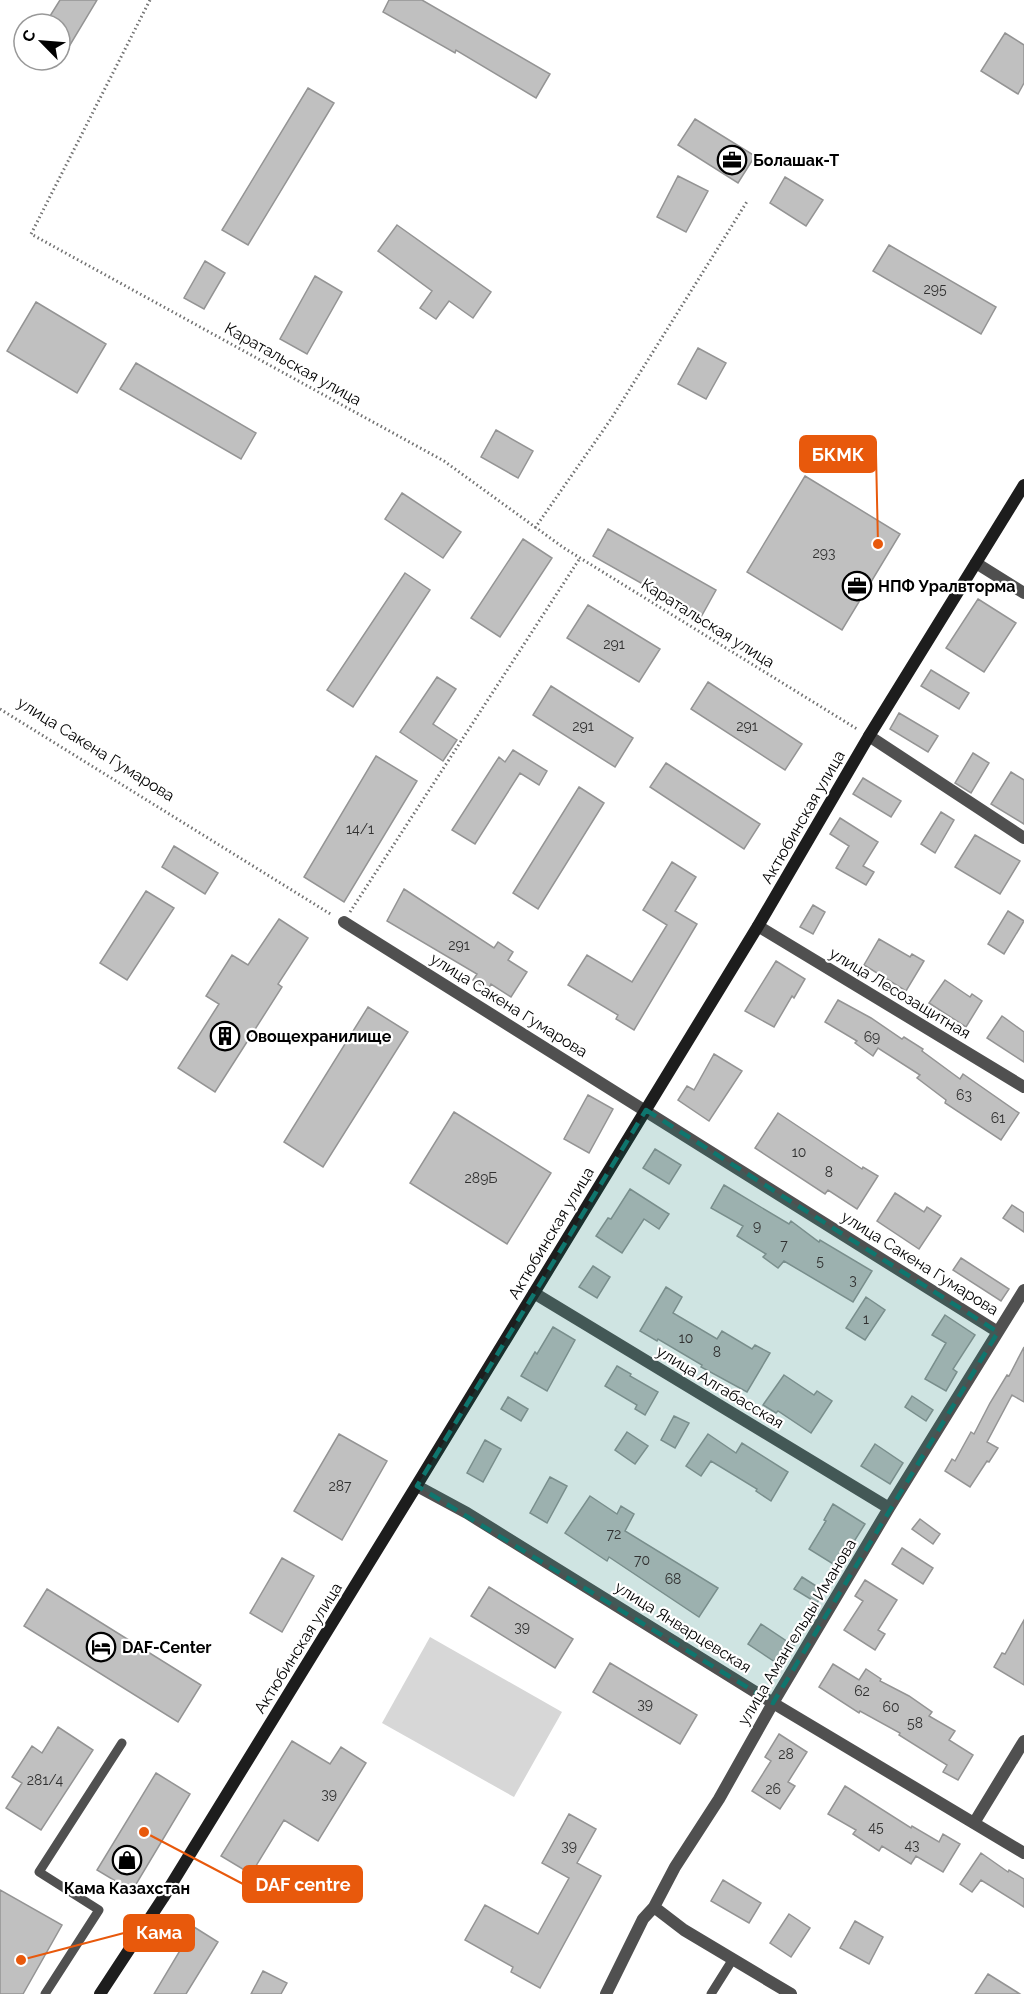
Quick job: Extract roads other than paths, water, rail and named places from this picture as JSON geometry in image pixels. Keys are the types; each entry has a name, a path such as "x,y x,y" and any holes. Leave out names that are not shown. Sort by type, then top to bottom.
{"street":[{"name":"Актюбинская улица","path":"100,1994 163,1898 417,1486 759,926 869,736 1024,485"},
{"path":"976,563 1024,593"},
{"path":"869,736 1024,838"},
{"name":"улица Сакена Гумарова","path":"344,922 998,1332"},
{"name":"улица Лесозащитная","path":"759,926 1024,1087"},
{"name":"улица Амангельды Иманова","path":"606,1994 643,1919 654,1907 675,1867 719,1799 773,1703 1024,1290"},
{"name":"улица Алгабасская","path":"534,1293 890,1508"},
{"name":"улица Январцевская","path":"417,1486 476,1519 773,1703 1024,1853"},
{"path":"974,1823 1024,1741"},
{"path":"654,1907 684,1930 791,1994"}],"lane":[{"path":"45,1994 99,1910 39,1872 122,1743"},
{"path":"711,1994 733,1959"}],"place":[{"name":"Болашак-Т","path":"732,160"},
{"name":"БКМК","path":"878,544"},
{"name":"НПФ Уралвторма","path":"857,586"},
{"name":"Овощехранилище","path":"225,1036"},
{"name":"DAF-Center","path":"101,1647"},
{"name":"DAF centre","path":"144,1832"},
{"name":"Кама Казахстан","path":"127,1860"},
{"name":"Кама","path":"21,1960"}]}
